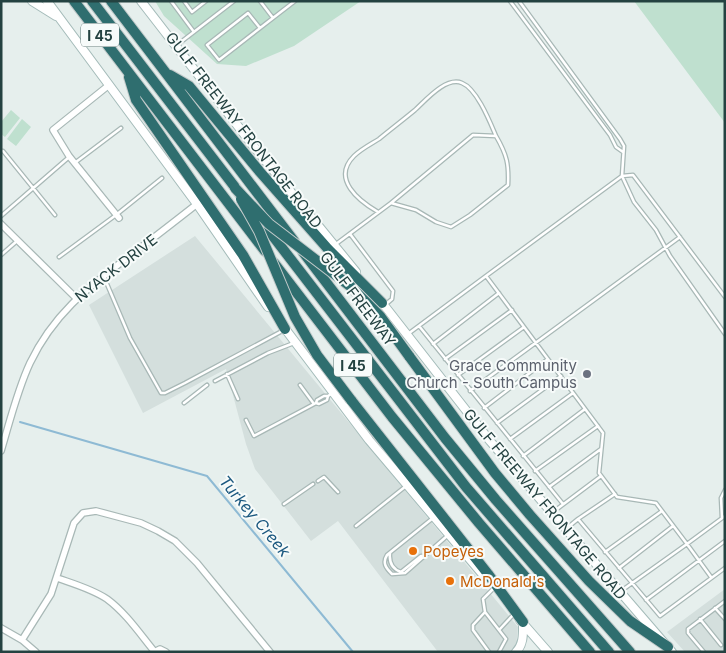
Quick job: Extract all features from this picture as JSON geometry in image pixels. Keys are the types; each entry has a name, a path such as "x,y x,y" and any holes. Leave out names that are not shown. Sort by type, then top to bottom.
{"highway":[{"name":"I 45","path":"74,1 392,417 479,523 590,652"},
{"name":"GULF FREEWAY","path":"92,1 466,487 609,652"},
{"name":"GULF FREEWAY","path":"111,1 445,438 496,500 630,652"},
{"path":"126,69 136,100 243,255 285,329"},
{"path":"165,72 189,86 315,235 383,304"},
{"path":"235,188 269,224 350,286 380,316 495,473 543,530 589,581 630,621 670,649"},
{"path":"235,188 259,231 295,317 317,355 488,574 523,622"}],"main road":[{"path":"32,1 60,18"},
{"path":"47,1 197,204 330,394 548,652"},
{"name":"GULF FREEWAY FRONTAGE ROAD","path":"141,1 490,441 670,649"},
{"path":"516,652 519,650 523,640 523,622"}],"street":[{"path":"109,85 53,130 69,156 118,216"},
{"name":"NYACK DRIVE","path":"1,451 20,388 30,364 52,327 76,298 197,204"},
{"path":"1,224 76,298"},
{"path":"22,640 48,602 76,518 82,513 90,511 104,512 148,526 175,541 197,563 270,652"},
{"path":"57,578 90,590 107,599 121,612 154,651 160,649 166,652"},
{"path":"1,628 22,640 36,652"}],"lane":[{"path":"171,1 194,32"},
{"path":"184,1 192,12 206,1"},
{"path":"176,46 234,1"},
{"path":"260,1 273,18"},
{"path":"260,28 248,13 207,45 219,60 295,1"},
{"path":"510,1 610,136 616,147 623,152"},
{"path":"519,1 620,139 624,146 622,176 634,202 656,230 670,256 725,334"},
{"path":"536,35 541,31"},
{"path":"378,212 354,195 347,182 346,168 354,156 403,120 440,87 452,82 460,82 468,87 486,111 496,136 506,153 508,186 470,215 451,226 436,222 416,210 391,203"},
{"path":"75,163 122,128"},
{"path":"335,245 391,203 473,135 496,136"},
{"path":"1,151 3,151 55,215"},
{"path":"1,216 69,156"},
{"path":"407,334 622,176 634,175 725,297"},
{"path":"59,257 118,216 162,178"},
{"path":"350,234 393,291 392,299 383,304"},
{"path":"470,391 680,237"},
{"path":"1,255 18,240"},
{"path":"104,276 130,338 161,393 186,383 285,329"},
{"path":"486,276 603,433 599,473 601,476 617,497 656,503 712,578"},
{"path":"433,344 499,293"},
{"path":"445,359 512,310"},
{"path":"419,326 563,504"},
{"path":"458,375 524,326"},
{"path":"215,381 268,353 295,343"},
{"path":"484,408 548,360"},
{"path":"227,374 238,399"},
{"path":"496,423 561,376"},
{"path":"184,403 207,385"},
{"path":"300,385 315,404"},
{"path":"510,439 573,393"},
{"path":"246,420 254,436 330,394"},
{"path":"523,456 585,409"},
{"path":"535,470 598,426"},
{"path":"549,488 601,448"},
{"path":"552,513 601,476"},
{"path":"318,481 324,477 338,492"},
{"path":"284,504 313,484"},
{"path":"356,526 407,485"},
{"path":"620,592 723,517 721,498 725,490"},
{"path":"566,529 615,494"},
{"path":"605,552 662,511"},
{"path":"434,517 386,558 385,564 392,574 405,573 448,534"},
{"path":"578,519 660,616 725,568"},
{"path":"620,568 673,526"},
{"path":"646,600 725,541"},
{"path":"390,553 392,564 401,572 421,556 425,556"},
{"path":"494,588 484,599 485,612 506,639 498,652"},
{"path":"704,652 688,633 688,629 725,601"},
{"path":"715,608 725,619"},
{"path":"485,612 473,625 473,630 489,652"},
{"path":"500,630 515,613"},
{"path":"700,619 721,645"}],"shaded area":[{"path":"195,236 518,627 516,647 510,652 438,652 338,521 311,541 255,469 246,444 226,369 143,413 89,305"},
{"path":"725,589 725,652 685,652 667,632"}],"green space":[{"path":"155,1 361,1 294,46 246,66 217,64 164,16"},
{"path":"634,1 725,1 725,123"},
{"path":"11,110 20,118 5,137 1,134 1,122"},
{"path":"22,119 31,127 16,146 7,139"}],"waterway":[{"name":"Turkey Creek","path":"20,422 207,476 353,652"}],"place":[{"name":"Grace Community Church - South Campus","path":"587,374"},
{"name":"Popeyes","path":"413,551"},
{"name":"McDonald's","path":"450,581"}]}
